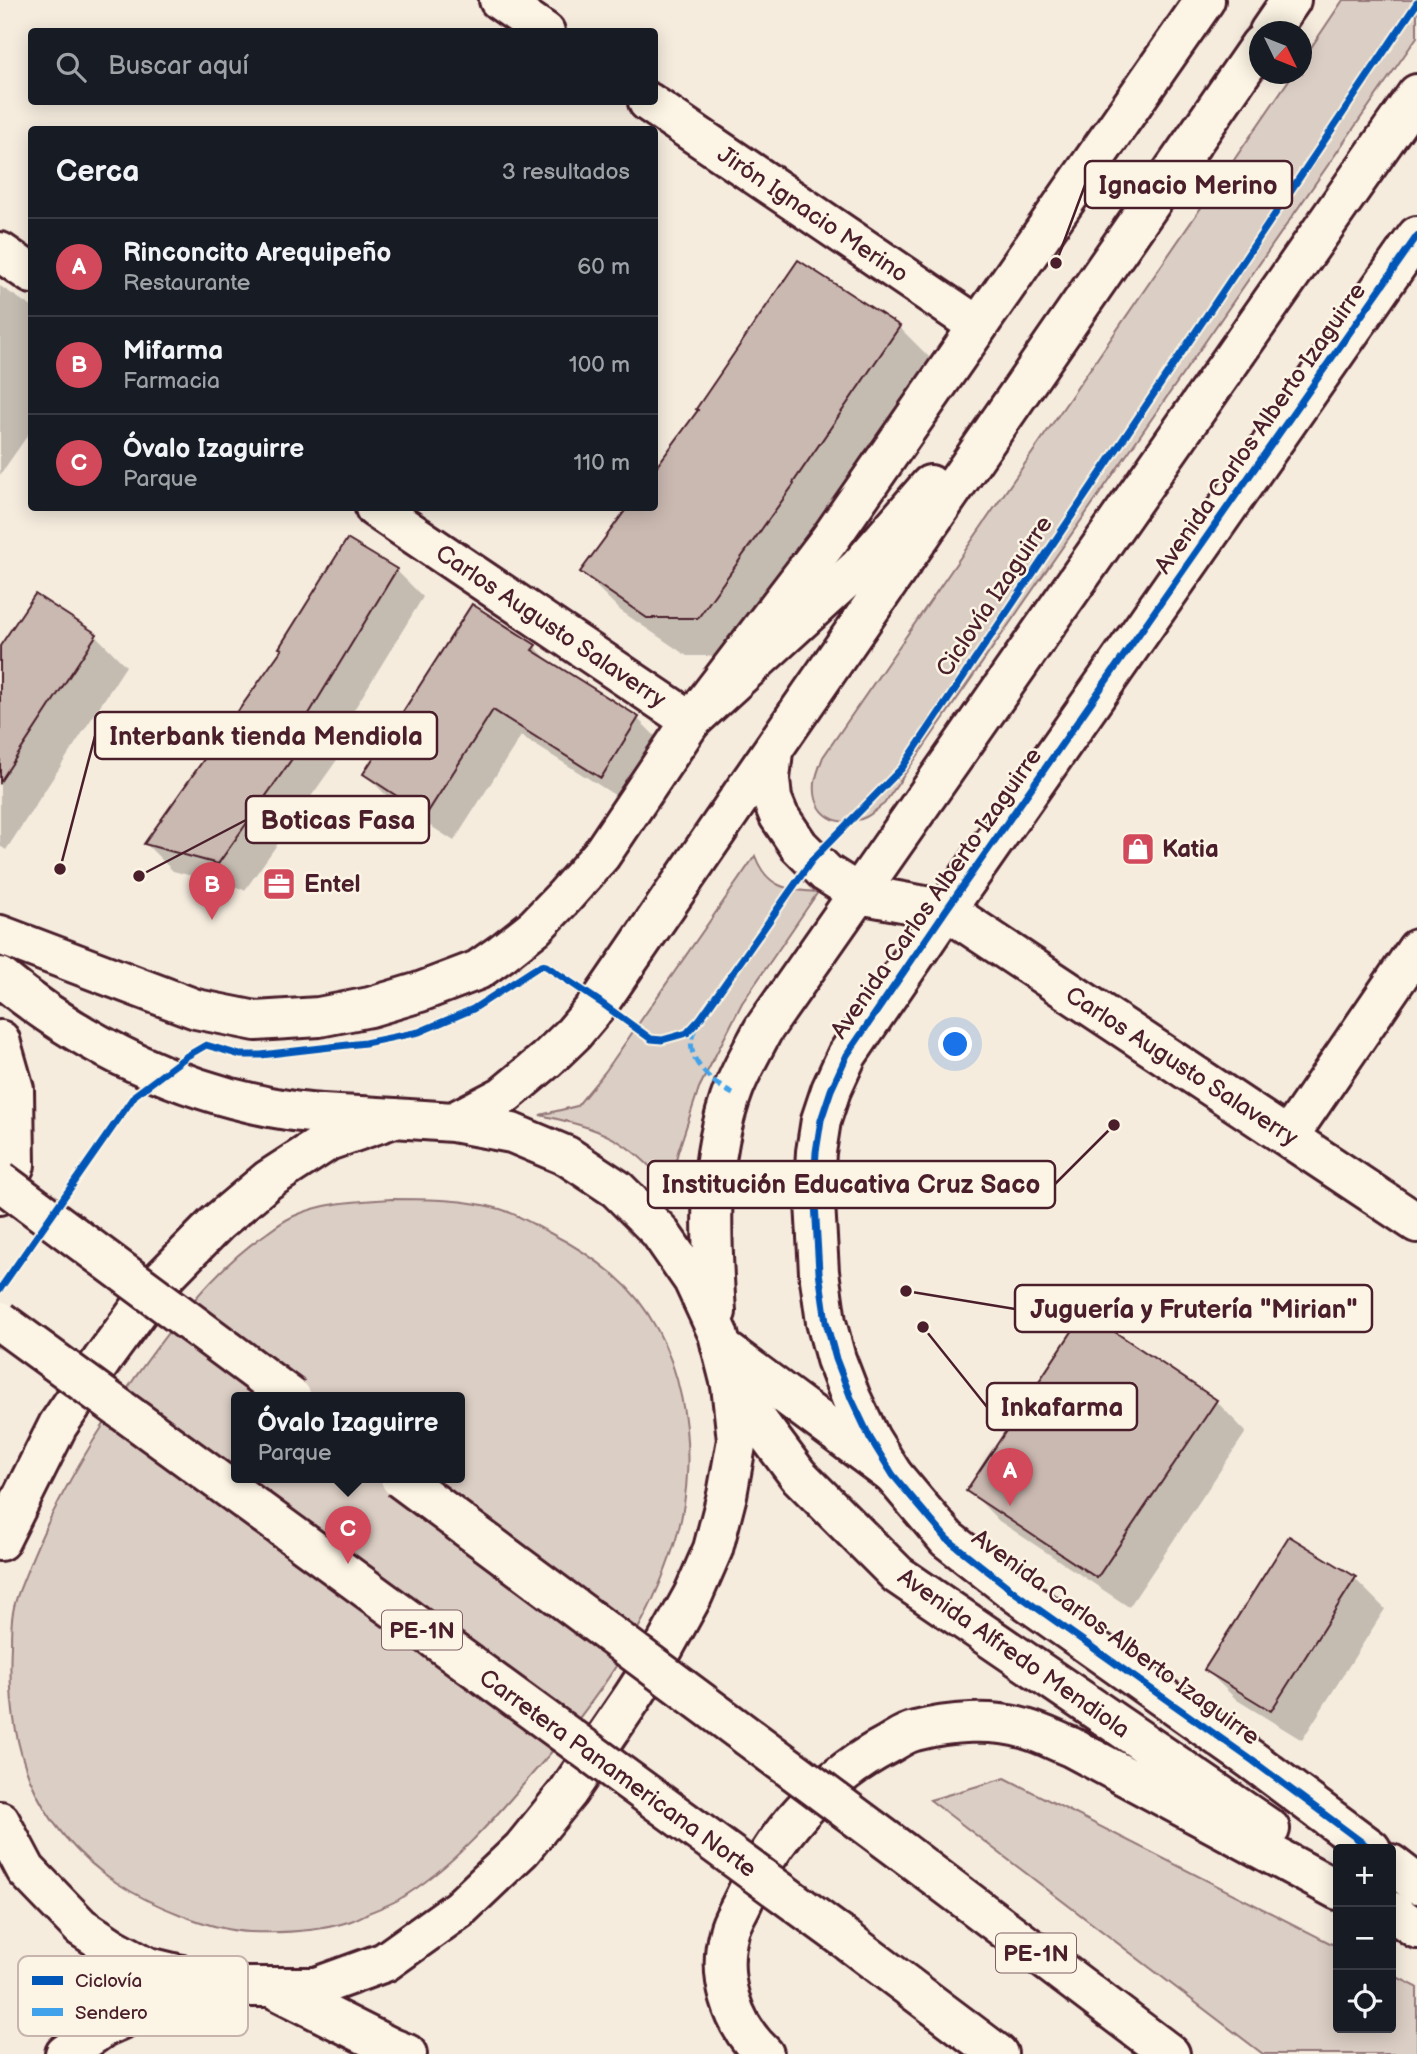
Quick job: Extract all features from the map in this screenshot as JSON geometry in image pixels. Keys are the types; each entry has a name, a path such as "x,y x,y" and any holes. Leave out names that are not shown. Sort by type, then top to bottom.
{"main road":[{"path":"499,0 539,28"},
{"path":"0,935 196,1009 256,1021 319,1017 370,1007 420,992 478,970 535,927 601,855 691,721 830,539 1205,0"},
{"path":"1277,21 1291,0"},
{"path":"453,1122 503,1096 546,1060 605,995 1249,60"},
{"path":"248,1987 316,1987 385,1962 459,1909 522,1849 568,1792 661,1653 693,1595 713,1549 737,1440 731,1385 720,1340 711,1230 714,1162 733,1089 763,1030 1417,94"},
{"name":"Jirón Ignacio Merino","path":"652,105 978,326"},
{"name":"Avenida Carlos Alberto Izaguirre","path":"1364,1844 1253,1760 1017,1594 947,1539 893,1475 850,1398 836,1359 826,1322 818,1272 814,1185 821,1120 847,1055 1417,236"},
{"path":"0,252 28,271"},
{"path":"691,721 859,567 1054,344"},
{"name":"Carlos Augusto Salaverry","path":"379,511 691,721"},
{"path":"773,751 770,779 772,799 783,823 812,860 859,894 946,910"},
{"name":"Carlos Augusto Salaverry","path":"946,910 1417,1223"},
{"path":"1289,1136 1417,949"},
{"path":"0,977 22,996 87,1039 185,1084 209,1092 293,1111 453,1122 512,1133 567,1156 617,1189 659,1231 693,1280 720,1340 893,1475"},
{"path":"0,1040 14,1089 15,1165 0,1195"},
{"path":"0,1541 58,1425 160,1281 217,1223 268,1180 328,1141 394,1118"},
{"path":"0,1181 284,1392"},
{"name":"Carretera Panamericana Norte","path":"0,1321 844,1938 998,2054"},
{"name":"Avenida Alfredo Mendiola","path":"731,1385 798,1475 898,1575 1333,1872"},
{"name":"PE-1N","path":"407,1483 1170,2054"},
{"path":"764,2054 735,2015 724,1978 729,1932 743,1901 759,1871 811,1799 863,1758 912,1731 970,1721 1025,1728 1070,1747 1333,1888"},
{"path":"0,1821 26,1870 81,1927 128,1956"},
{"path":"1396,1868 1417,1884"},
{"path":"1396,1914 1417,1929"},
{"path":"1396,1923 1417,1935"},
{"path":"271,1987 407,2054"},
{"path":"65,2054 91,2036"}],"shaded area":[{"path":"1343,0 1417,0 1417,37 884,804 856,821 846,822 829,817 822,811 815,794 823,757 1286,84 1312,84 1312,46"},
{"path":"755,856 766,875 779,885 818,892 742,1003 699,1088 669,1187 640,1157 612,1138 580,1125 540,1115 577,1106 605,1072"},
{"path":"446,1200 500,1209 567,1242 614,1275 638,1300 657,1330 672,1362 687,1434 684,1506 665,1572 618,1663 557,1746 488,1825 454,1858 398,1900 351,1921 299,1931 235,1930 181,1915 117,1883 64,1836 45,1809 30,1780 20,1749 14,1716 11,1628 14,1607 37,1546 75,1472 134,1379 194,1300 228,1264 273,1228 306,1211 354,1202"},
{"path":"1005,1778 1333,1944 1333,2033 1396,2033 1396,1976 1417,1987 1417,2054 1263,2054 930,1800"}],"building":[{"path":"798,260 900,326 794,484 698,618 647,618 580,572 625,511 658,511 658,465 698,410 696,409"},
{"path":"347,539 397,569 304,722 313,729 218,864 144,844 282,649 279,648"},
{"path":"35,594 97,634 0,782 0,646"},
{"path":"472,604 536,645 532,650 639,717 601,778 493,710 426,815 363,774"},
{"path":"1085,1312 1217,1400 1097,1578 966,1491"},
{"path":"1289,1536 1356,1577 1271,1711 1204,1670"}],"marked path":[{"path":"695,1029 692,1049 700,1067 715,1083 733,1094"}],"cycle path":[{"name":"Ciclovía Izaguirre","path":"0,1289 135,1095 206,1045 240,1055 261,1055 365,1043 419,1032 473,1009 541,965 600,1002 651,1039 662,1040 687,1033 700,1019 812,860 902,768 1417,3"},
{"path":"1364,1844 1253,1761 1017,1594 947,1539 893,1475 870,1438 836,1359 826,1322 819,1272 814,1185 821,1120 847,1055 1417,236"}],"place":[{"name":"Ignacio Merino","path":"1056,263"},
{"name":"Katia","path":"1138,849"},
{"name":"Interbank tienda Mendiola","path":"60,869"},
{"name":"Boticas Fasa","path":"139,876"},
{"name":"Entel","path":"279,884"},
{"name":"Mifarma","path":"212,920"},
{"name":"Institución Educativa Cruz Saco","path":"1114,1125"},
{"name":"Juguería y Frutería \"Mirian\"","path":"906,1291"},
{"name":"Inkafarma","path":"923,1327"},
{"name":"Rinconcito Arequipeño","path":"1010,1506"},
{"name":"Óvalo Izaguirre","path":"348,1564"}]}
